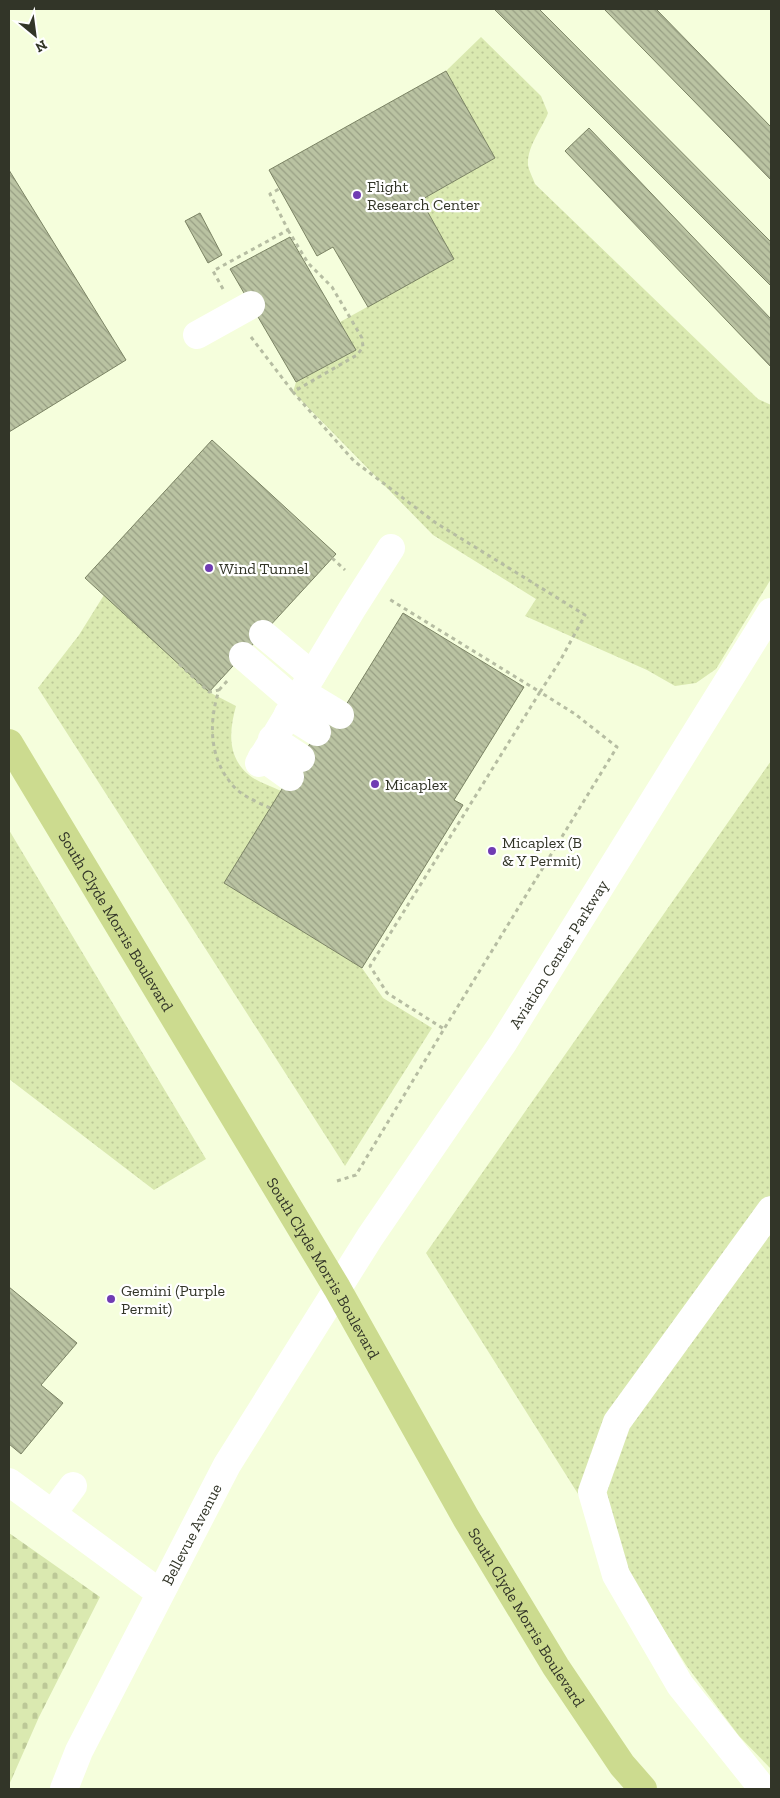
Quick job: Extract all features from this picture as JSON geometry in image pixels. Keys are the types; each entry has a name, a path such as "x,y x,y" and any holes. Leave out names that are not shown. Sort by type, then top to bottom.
{"main road":[{"name":"South Clyde Morris Boulevard","path":"9,743 337,1288 466,1518 556,1667 622,1765 643,1789"}],"street":[{"path":"197,335 251,305"},
{"path":"295,767 264,753 391,548"},
{"name":"Aviation Center Parkway","path":"337,1288 503,1043 771,612"},
{"path":"263,634 299,696 317,732"},
{"path":"243,656 299,696 340,715"},
{"path":"762,1789 680,1685 616,1575 592,1492 617,1422 771,1210"},
{"name":"Bellevue Avenue","path":"64,1789 78,1751 227,1465 337,1288"},
{"path":"9,1482 160,1593"},
{"path":"53,1513 74,1486"}],"path":[{"path":"279,189 270,194 288,230 308,263 332,287 362,338 364,347 356,355 293,392"},
{"path":"221,297 223,289 213,271 288,230"},
{"path":"250,334 293,392 354,461 436,523 585,615 560,661 370,966 387,993 444,1029"},
{"path":"332,558 357,581 575,714 617,747 356,1175 337,1181"},
{"path":"179,664 210,692 219,690"},
{"path":"229,679 219,690 213,708 212,740 220,769 237,790 270,808"}],"green space":[{"path":"481,37 541,96 548,113 532,144 528,158 528,165 535,184 758,399 771,405 771,579 716,669 696,683 675,686 647,670 525,616 536,599 433,535 293,392 296,382 356,350 340,322 454,259 421,200 495,158 446,71"},
{"path":"104,595 209,692 236,706 231,734 233,752 237,760 249,775 281,791 224,883 362,968 383,998 432,1028 345,1166 38,688 79,635"},
{"path":"771,761 771,1769 739,1736 686,1665 426,1253"},
{"path":"9,830 206,1159 154,1190 9,1079"},
{"path":"9,1533 100,1597 39,1717 9,1785"}],"building":[{"path":"494,9 539,9 771,242 771,286"},
{"path":"604,9 656,9 771,127 771,180"},
{"name":"Flight Research Center","path":"446,71 495,158 421,200 454,259 368,307 333,247 317,256 269,170"},
{"path":"589,128 771,319 771,367 565,151"},
{"path":"9,170 126,360 9,432"},
{"path":"200,213 222,255 208,263 185,221"},
{"path":"290,237 356,350 296,382 230,269"},
{"name":"Wind Tunnel","path":"212,440 336,554 209,692 85,578"},
{"name":"Micaplex","path":"403,613 524,687 454,800 463,805 362,968 224,883 327,716 336,721"},
{"path":"9,1287 77,1343 41,1385 63,1403 21,1454 9,1444"}],"place":[{"name":"Flight Research Center","path":"357,195"},
{"name":"Wind Tunnel","path":"209,568"},
{"name":"Micaplex","path":"375,784"},
{"name":"Micaplex (B & Y Permit)","path":"492,851"},
{"name":"Gemini (Purple Permit)","path":"111,1299"}]}
